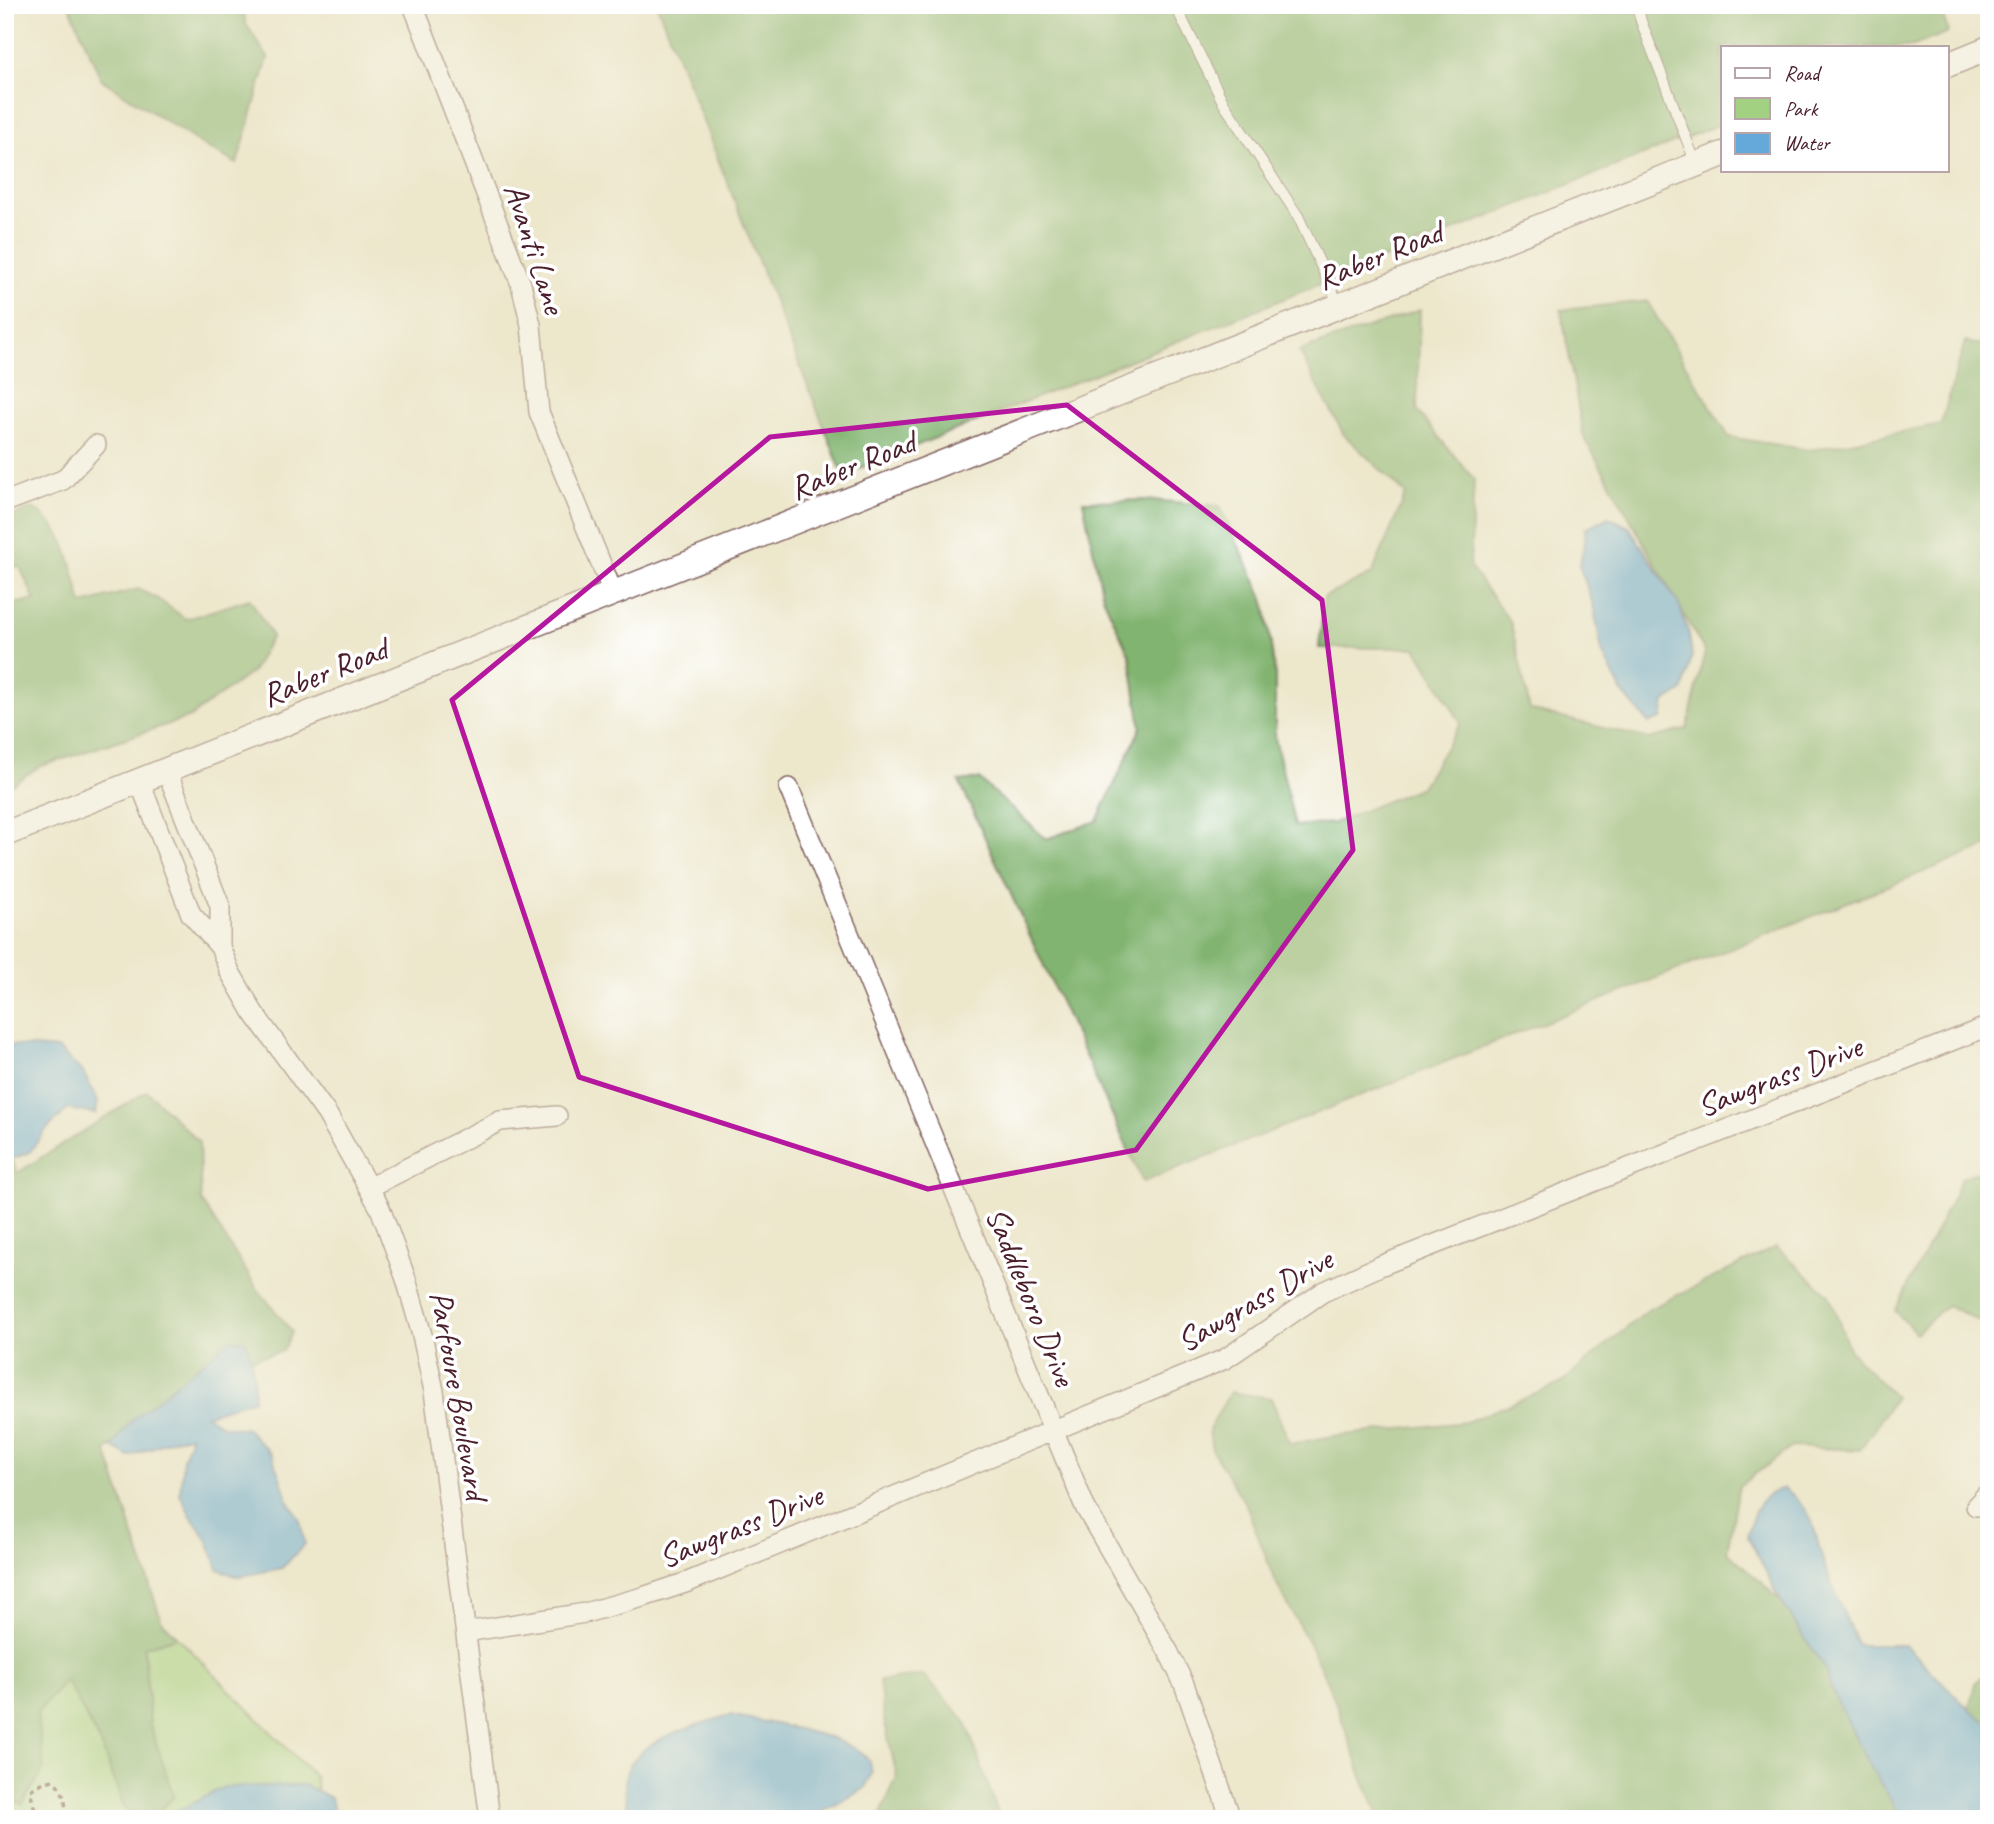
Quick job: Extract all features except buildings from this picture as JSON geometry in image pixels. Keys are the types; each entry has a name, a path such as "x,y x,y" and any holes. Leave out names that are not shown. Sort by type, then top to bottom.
{"street":[{"name":"Avanti Lane","path":"413,5 521,284 531,325 539,412 612,593"},
{"path":"1948,65 1989,48"},
{"name":"Raber Road","path":"5,834 1721,155"},
{"path":"5,502 63,480 96,444"},
{"name":"Parfoure Boulevard","path":"166,769 220,906 220,947"},
{"name":"Parfoure Boulevard","path":"139,780 191,914 220,947 230,972 253,1012 327,1114 370,1187 406,1279 434,1391 490,1819"},
{"name":"Saddleboro Drive","path":"789,788 1084,1507 1168,1651 1184,1684 1231,1819"},
{"name":"Sawgrass Drive","path":"466,1632 585,1613 688,1582 1225,1359 1323,1292 1380,1266 1989,1026"},
{"path":"370,1187 500,1121 557,1116"}],"lane":[{"path":"1175,5 1224,104 1298,216 1340,306"},
{"path":"1637,5 1696,164"}],"path":[{"path":"37,1819 30,1790 53,1780 65,1797 66,1819"}],"highlighted area":[{"path":"1067,405 1322,600 1353,850 1136,1150 928,1189 579,1077 452,700 770,437"}],"green space":[{"path":"69,5 242,5 246,24 268,58 237,164 201,144 101,79"},
{"path":"657,5 1938,5 1949,32 1914,46 1721,46 1721,124 843,475"},
{"path":"1647,301 1729,437 1810,450 1941,424 1965,342 1989,346 1989,846 1143,1182 959,781 979,779 1046,839 1097,821 1141,727 1130,656 1103,597 1083,501 1151,500 1220,506 1265,602 1275,674 1275,738 1295,826 1334,823 1421,787 1461,723 1416,648 1319,648 1324,597 1372,574 1406,494 1344,435 1299,351 1420,310 1417,411 1474,479 1470,567 1511,623 1530,710 1649,739 1687,729 1705,652 1583,435 1561,310"},
{"path":"33,508 45,517 61,538 82,604 138,589 158,599 186,619 250,599 272,636 252,672 190,717 39,767 5,789 5,605 35,600 20,567 5,566 5,519"},
{"path":"147,1091 199,1142 201,1200 256,1287 292,1332 283,1351 252,1359 245,1340 130,1422 112,1447 106,1450 161,1620 177,1637 144,1647 150,1725 174,1797 149,1819 140,1819 125,1809 99,1741 66,1680 37,1713 44,1769 22,1805 5,1792 5,1156 12,1159 17,1173"},
{"path":"5,1156 12,1159 161,1620 315,1777 322,1819 5,1819"},
{"path":"1989,1167 1989,1322 1979,1321 1947,1305 1916,1333 1895,1311 1961,1178"},
{"path":"1776,1247 1829,1295 1850,1351 1895,1397 1860,1450 1792,1447 1739,1486 1727,1551 1781,1601 1825,1669 1831,1689 1873,1771 1903,1819 1381,1819 1364,1782 1333,1695 1310,1645 1277,1585 1246,1505 1212,1450 1209,1430 1230,1392 1271,1398 1290,1444 1334,1436 1466,1422 1560,1384 1649,1309"},
{"path":"1989,1671 1989,1724 1969,1709 1975,1683"},
{"path":"923,1675 965,1720 1000,1819 879,1819 897,1777 879,1681"}],"water":[{"path":"1609,517 1629,527 1679,605 1689,634 1692,657 1683,690 1665,702 1662,719 1649,723 1621,691 1602,652 1593,604 1579,565 1585,543 1585,528"},
{"path":"5,1043 58,1049 83,1072 98,1101 96,1114 68,1109 45,1131 30,1152 12,1159 5,1156"},
{"path":"230,1340 245,1340 253,1369 254,1399 206,1415 223,1426 247,1429 272,1455 288,1500 300,1520 305,1544 282,1568 237,1577 218,1569 208,1541 180,1494 183,1458 191,1436 174,1439 129,1457 112,1447 130,1422"},
{"path":"1784,1488 1809,1515 1826,1569 1858,1645 1905,1645 1969,1709 1989,1724 1989,1819 1903,1819 1873,1771 1831,1689 1825,1669 1781,1601 1747,1535 1762,1500"},
{"path":"730,1715 803,1730 841,1742 856,1750 867,1758 871,1767 872,1773 865,1788 802,1819 629,1819 626,1777 630,1765 638,1755 675,1732"},
{"path":"305,1785 331,1798 336,1819 174,1819 173,1813 224,1787"}]}
